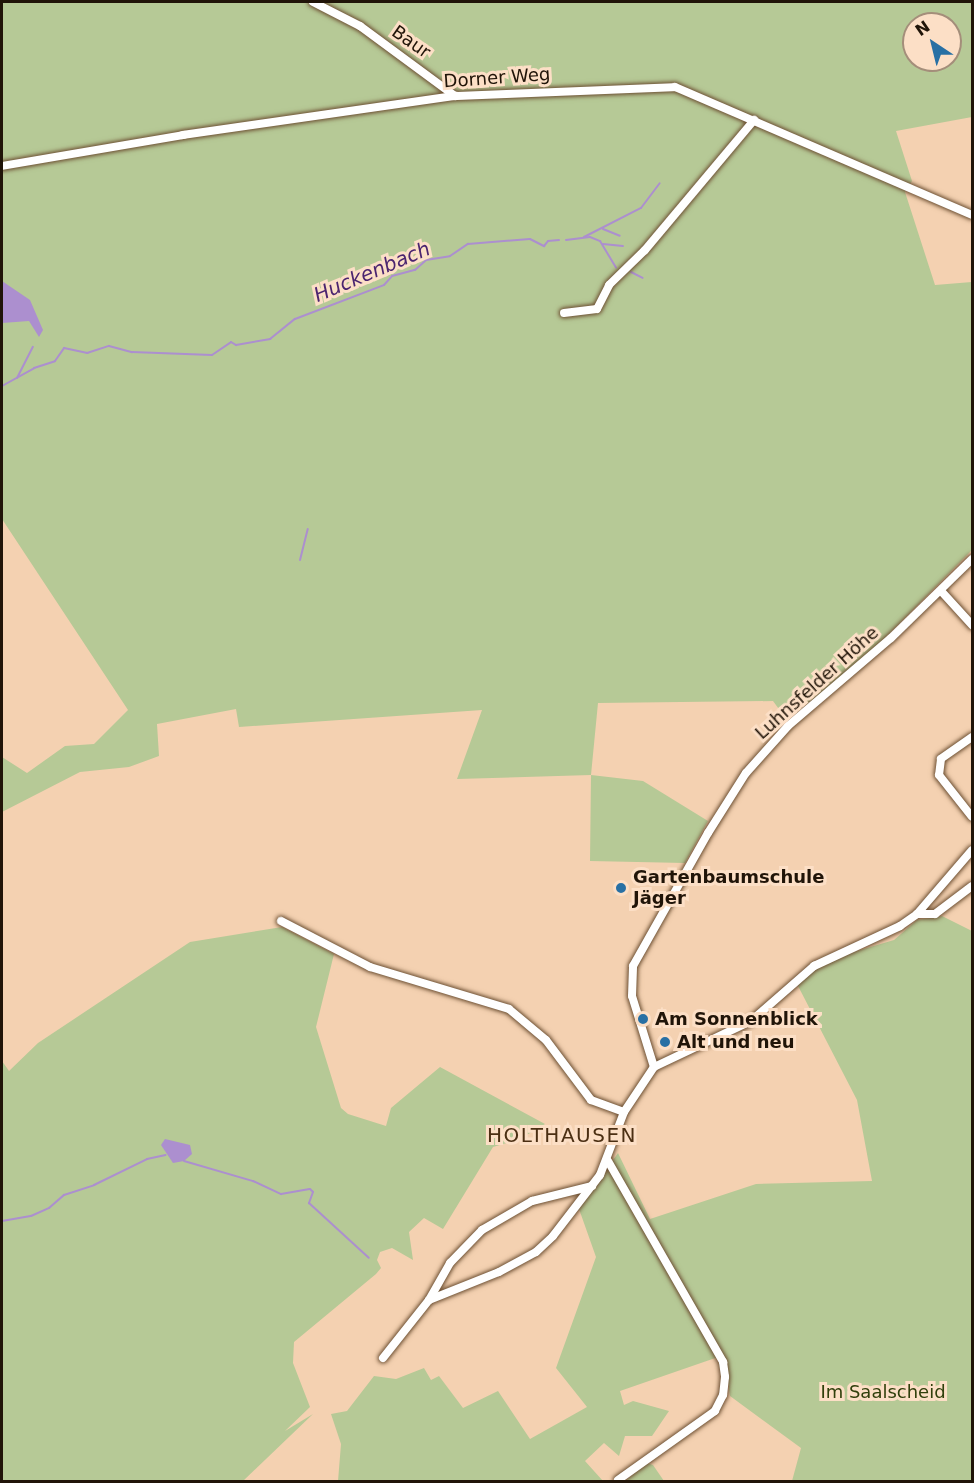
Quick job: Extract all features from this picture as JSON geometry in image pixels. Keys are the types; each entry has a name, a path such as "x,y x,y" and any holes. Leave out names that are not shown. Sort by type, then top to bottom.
{"street":[{"name":"Baur","path":"313,2 360,26 455,96"},
{"name":"Dorner Weg","path":"2,166 183,135 455,96 675,87 972,215"},
{"path":"564,313 597,309 609,285 645,250 754,120"},
{"name":"Luhnsfelder Höhe","path":"654,1067 632,996 633,966 708,833 746,774 788,726 942,592 972,559"},
{"path":"942,592 972,625"},
{"path":"972,737 941,759 939,775 972,817"},
{"path":"429,1300 536,1252 592,1186 608,1161 624,1112 654,1067 733,1032 767,1009 814,966 880,938 917,914 972,850"},
{"path":"917,914 935,914 972,886"},
{"path":"281,921 370,967 509,1009 546,1040 591,1100 624,1112"},
{"path":"608,1161 723,1362 725,1377 723,1395 715,1411 618,1480"},
{"path":"383,1358 429,1300 450,1263 482,1230 532,1201 592,1186"}],"green space":[{"path":"2,2 972,2 972,117 896,131 912,181 905,192 935,285 972,282 972,550 870,653 787,720 773,701 598,703 591,775 457,779 482,710 239,727 236,709 157,724 159,756 129,767 80,772 2,812 2,757 27,773 65,746 94,744 128,710 2,519"},
{"path":"591,775 643,781 708,821 685,863 590,861"},
{"name":"Im Saalscheid","path":"942,916 972,931 972,1481 792,1481 801,1448 730,1396 724,1355 620,1391 624,1405 633,1401 669,1411 652,1436 625,1436 619,1456 604,1443 585,1461 603,1481 338,1481 341,1444 331,1414 347,1411 374,1376 396,1379 424,1368 431,1380 439,1376 463,1408 498,1391 530,1439 587,1407 556,1368 596,1257 579,1209 618,1153 650,1219 756,1184 872,1181 857,1100 797,984 804,975 830,959 894,940 917,920"},
{"path":"282,927 334,954 316,1027 341,1108 348,1114 386,1126 391,1108 440,1067 545,1124 520,1139 493,1147 443,1229 424,1218 409,1232 413,1260 392,1248 380,1252 377,1260 381,1268 376,1274 294,1342 293,1363 310,1407 285,1431 313,1414 243,1481 2,1481 2,1061 9,1071 38,1043 190,942"},
{"path":"647,1463 653,1465 664,1481 624,1482"}],"shaded area":[{"path":"2,281 30,300 43,330 39,337 29,321 2,323"},
{"path":"165,1139 190,1145 192,1154 184,1161 173,1163 161,1145"}],"waterway":[{"path":"584,237 641,208 660,183"},
{"path":"603,229 620,236"},
{"name":"Huckenbach","path":"566,240 590,237 600,241 616,268"},
{"name":"Huckenbach","path":"2,386 34,368 55,361 64,348 87,353 109,346 132,352 212,355 231,342 236,345 270,339 295,319 384,285 392,276 415,270 426,260 450,256 468,244 530,239 544,246 548,241 559,240"},
{"path":"603,244 623,246"},
{"name":"Huckenbach","path":"631,272 643,278"},
{"path":"17,378 33,347"},
{"path":"300,560 308,529"},
{"path":"2,1221 31,1216 49,1208 64,1195 94,1185 147,1159 166,1155"},
{"path":"184,1161 253,1181 281,1194 310,1189 313,1192 309,1203 369,1258"}],"place":[{"name":"Gartenbaumschule Jäger","path":"621,888"},
{"name":"Am Sonnenblick","path":"643,1019"},
{"name":"Alt und neu","path":"665,1042"}],"district":[{"name":"HOLTHAUSEN","path":"562,1135"}]}
